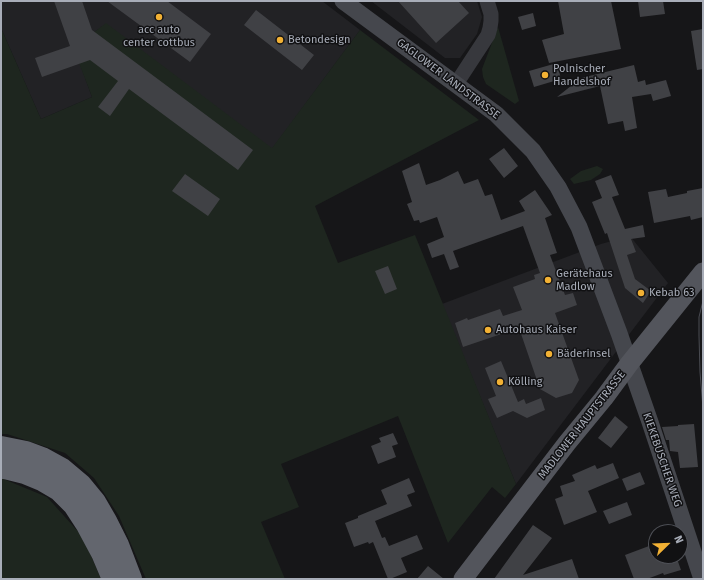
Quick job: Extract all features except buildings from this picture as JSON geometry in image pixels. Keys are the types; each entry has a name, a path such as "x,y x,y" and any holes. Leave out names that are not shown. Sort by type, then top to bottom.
{"highway":[{"path":"1,447 26,452 42,458 62,469 81,485 95,502 106,521 118,545 131,579"},
{"path":"1,468 25,473 42,480 59,490 74,505 87,525 102,553 113,579"}],"main road":[{"name":"GAGLOWER LANDSTRASSE","path":"343,1 496,114 533,151 558,187 578,227 629,364"},
{"name":"MADLOWER HAUPTSTRASSE","path":"463,579 567,443 703,272"},
{"name":"KIEKEBUSCHER WEG","path":"629,364 650,422 702,579"}],"street":[{"path":"456,84 488,35 491,14 487,1"}],"shaded area":[{"path":"1,1 322,1 360,30 272,149 106,24 93,33 72,42 92,97 41,119 1,28"},
{"path":"371,1 477,1 482,17 477,34 460,58 445,58"},
{"path":"106,23 272,148 360,30 479,120 315,206 338,263 415,235 516,484 505,498 492,487 448,543 398,416 281,464 299,507 261,522 285,579 146,579 119,516 94,478 65,453 7,434 1,434 1,28 41,119 92,97 71,42 93,33"},
{"path":"498,27 519,101 515,104 486,84 483,77 482,69"},
{"path":"597,166 603,169 600,174 591,180 574,184 570,179 581,171"},
{"path":"630,236 668,283 516,484 442,304 601,244"},
{"path":"1,478 47,497 83,537 101,579 1,579"}],"tram line":[{"path":"703,301 699,317 700,372 703,408"}],"place":[{"name":"acc auto center cottbus","path":"159,17"},
{"name":"Betondesign","path":"280,40"},
{"name":"Polnischer Handelshof","path":"545,75"},
{"name":"Gerätehaus Madlow","path":"548,280"},
{"name":"Kebab 63","path":"641,293"},
{"name":"Autohaus Kaiser","path":"488,330"},
{"name":"Bäderinsel","path":"549,354"},
{"name":"Kölling","path":"500,382"}]}
